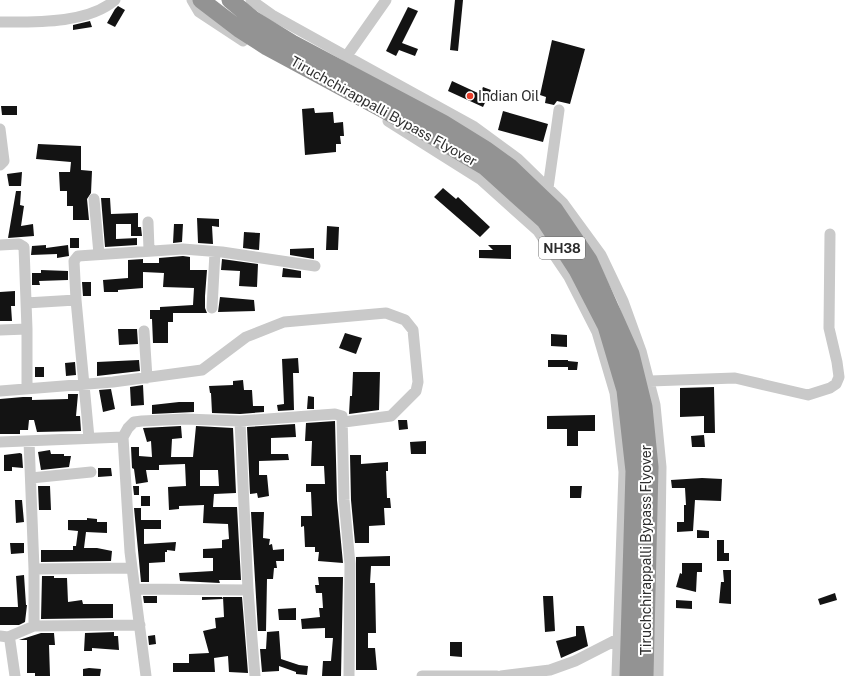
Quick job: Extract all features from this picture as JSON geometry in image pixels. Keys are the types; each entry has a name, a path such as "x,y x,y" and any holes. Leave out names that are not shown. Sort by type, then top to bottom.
{"highway":[{"name":"Tiruchchirappalli Bypass Flyover","path":"201,0 239,29 267,47 434,137 485,167 545,221 577,270 606,326 625,390 634,471 628,676"},
{"name":"Tiruchchirappalli Bypass Flyover","path":"230,0 253,19 292,43 443,123 485,149 510,167 555,210 589,260 631,354 644,407 650,467 645,676"}],"street":[{"path":"0,22 62,19 89,14 114,0"},
{"path":"192,0 199,12 228,32 400,128 480,179 538,231 569,278 597,332 615,393 624,472 617,676"},
{"path":"251,0 272,15 473,126 518,159 563,203 601,255 623,301 650,381 655,405 660,467 658,676"},
{"path":"346,57 386,0"},
{"path":"548,188 559,110"},
{"path":"0,129 4,161 0,165"},
{"path":"94,200 99,254"},
{"path":"148,222 149,250"},
{"path":"650,381 735,378 808,395 820,393 836,384 838,377 837,362 829,328 830,234"},
{"path":"0,245 19,244 24,247 27,329 27,388"},
{"path":"89,438 76,300 74,259 78,256 99,254 183,249 315,266"},
{"path":"212,308 214,252"},
{"path":"26,303 76,300"},
{"path":"0,390 148,378 202,370 246,338 284,322 386,313 405,320 413,330 418,382 416,391 391,416 344,422"},
{"path":"0,330 27,329"},
{"path":"144,331 148,378"},
{"path":"146,676 132,568 123,437 128,428 134,422 142,421 185,419 240,421 335,414 342,416 344,422 344,500 350,564 349,676"},
{"path":"240,421 248,590 255,676"},
{"path":"0,442 123,437"},
{"path":"29,441 34,568 34,626"},
{"path":"31,478 91,472"},
{"path":"34,568 132,568"},
{"path":"135,589 248,590"},
{"path":"16,676 4,637 34,626 140,625"},
{"path":"501,676 550,670 575,661 618,639"},
{"path":"422,676 497,676"}],"building":[{"path":"455,0 463,0 458,51 450,50"},
{"path":"118,6 125,10 115,27 107,23"},
{"path":"408,7 418,11 402,43 418,49 415,56 399,50 396,56 386,51"},
{"path":"90,21 92,27 73,30 73,25"},
{"path":"552,40 585,49 570,104 557,101 554,105 545,103 546,97 540,95"},
{"path":"452,81 480,94 483,87 491,90 483,107 448,91"},
{"path":"1,106 17,106 17,115 2,115"},
{"path":"314,108 315,113 333,112 334,123 343,122 344,136 340,136 341,144 336,144 336,152 305,155 302,109"},
{"path":"503,111 548,124 543,142 498,130"},
{"path":"38,144 81,146 81,170 92,171 91,193 87,199 89,220 73,220 73,206 67,206 67,191 60,191 59,172 70,172 71,162 36,159"},
{"path":"22,172 21,186 9,186 7,174"},
{"path":"443,188 456,199 458,197 490,227 480,237 434,197"},
{"path":"16,191 21,191 20,205 24,206 21,226 33,224 34,236 8,238"},
{"path":"101,198 110,198 111,214 138,213 138,227 141,227 142,236 131,236 131,224 116,224 116,239 137,238 137,245 105,247"},
{"path":"197,218 219,219 219,227 212,226 213,244 198,243"},
{"path":"174,224 183,224 182,242 173,243"},
{"path":"327,226 339,227 338,250 326,250"},
{"path":"244,232 260,233 259,250 243,248"},
{"path":"70,238 79,238 79,248 70,248"},
{"path":"46,245 46,248 68,245 69,256 57,258 57,254 31,255 32,246"},
{"path":"488,245 511,245 511,259 479,258 479,250 493,250"},
{"path":"314,248 314,259 290,255 290,249"},
{"path":"183,256 190,257 190,270 207,270 205,308 207,313 173,313 173,322 168,322 168,343 153,343 150,310 160,310 160,307 193,305 194,288 163,287 164,273 143,272 143,288 118,290 118,292 104,292 103,280 128,278 128,260 143,259 143,263 159,263 159,258"},
{"path":"222,259 258,264 257,287 239,286 240,271 221,270"},
{"path":"283,268 301,271 301,278 282,277"},
{"path":"41,270 68,271 68,280 39,281 40,285 32,285 32,273 41,273"},
{"path":"82,282 91,282 91,296 83,296"},
{"path":"15,291 15,306 11,306 12,321 0,321 0,292"},
{"path":"220,297 254,300 255,311 218,312"},
{"path":"118,329 137,329 138,344 119,345"},
{"path":"345,333 362,338 356,354 339,348"},
{"path":"551,334 567,335 567,347 551,346"},
{"path":"298,358 299,373 293,373 294,410 278,411 277,405 284,404 282,359"},
{"path":"139,360 140,371 97,376 97,362"},
{"path":"548,360 568,360 568,367 548,367"},
{"path":"568,361 578,362 577,370 568,370"},
{"path":"75,362 76,375 66,376 65,363"},
{"path":"35,367 44,367 44,377 35,377"},
{"path":"353,372 380,372 379,410 349,414 350,396 352,396"},
{"path":"243,380 244,390 252,390 253,406 264,406 264,412 240,414 212,413 211,393 209,386 233,385 233,381"},
{"path":"143,385 144,405 131,406 130,387"},
{"path":"714,387 715,433 704,433 704,416 680,417 680,388"},
{"path":"111,389 115,409 103,412 99,390"},
{"path":"68,394 78,394 76,416 80,416 81,431 37,432 34,420 29,420 28,430 20,430 20,434 0,434 0,399 32,397 32,400 68,399"},
{"path":"308,396 314,397 314,409 307,409"},
{"path":"194,402 194,412 152,414 152,405"},
{"path":"595,415 595,431 578,431 578,446 567,446 567,429 547,429 547,416"},
{"path":"398,420 407,420 408,429 399,430"},
{"path":"335,421 337,500 343,563 318,561 319,552 315,552 315,547 305,547 304,526 301,527 301,516 312,516 311,492 306,492 306,484 325,484 324,466 311,466 312,441 305,441 306,423"},
{"path":"295,424 296,437 271,438 271,454 288,454 289,460 259,461 259,475 267,475 269,496 258,498 257,493 250,494 247,427"},
{"path":"181,426 182,438 172,439 171,457 193,457 196,426 233,428 236,493 214,494 213,507 237,507 241,580 219,580 220,583 180,581 179,573 213,571 213,558 203,558 203,549 222,548 222,540 229,539 228,524 203,523 204,505 179,506 179,509 169,510 168,487 186,486 185,464 159,465 159,470 146,470 148,482 136,484 134,469 132,468 131,447 139,447 139,456 152,457 151,441 147,442 143,428","holes":["200,470 218,470 219,486 200,486"]},
{"path":"704,435 705,447 692,447 691,436"},
{"path":"426,441 426,454 411,454 410,442"},
{"path":"50,450 51,454 64,454 64,456 71,456 69,467 41,470 38,452"},
{"path":"22,454 23,468 12,467 12,471 4,471 4,455"},
{"path":"350,455 361,455 361,464 388,462 388,471 386,471 387,498 390,498 391,508 384,508 385,525 369,526 369,543 355,543 351,500"},
{"path":"98,468 111,468 112,476 98,477"},
{"path":"702,478 722,479 721,501 695,500 693,531 677,532 677,522 684,522 684,505 686,505 685,488 672,488 671,480"},
{"path":"38,486 50,486 51,510 39,510"},
{"path":"133,486 139,486 139,495 134,495"},
{"path":"570,486 582,486 581,498 570,498"},
{"path":"141,496 150,496 150,506 141,506"},
{"path":"15,500 22,500 24,522 16,523"},
{"path":"134,508 141,508 141,520 161,520 161,529 144,529 144,544 176,542 175,551 167,550 167,552 165,552 165,562 149,563 149,582 141,582"},
{"path":"251,512 264,512 263,538 270,539 269,545 272,544 273,550 284,549 284,561 276,561 277,568 274,568 273,579 267,579 266,631 258,631"},
{"path":"87,518 97,519 97,522 107,522 107,533 86,532 84,548 97,548 112,551 111,561 41,562 41,550 73,550 73,546 76,546 78,531 68,530 68,520 87,520"},
{"path":"697,530 709,531 709,538 697,538"},
{"path":"717,540 724,540 724,553 729,553 729,561 717,561"},
{"path":"10,543 24,543 24,553 11,554"},
{"path":"390,556 390,566 371,566 370,583 375,583 376,633 368,633 368,648 375,648 377,670 356,670 356,557"},
{"path":"682,563 702,563 702,572 697,572 696,592 676,587 680,573 682,574"},
{"path":"723,570 731,570 731,604 719,603 721,582 724,582"},
{"path":"24,575 27,605 25,622 19,625 0,625 0,607 18,607 16,576"},
{"path":"42,576 67,578 68,602 82,600 83,604 113,604 113,618 41,619"},
{"path":"318,577 343,577 341,676 322,676 323,661 331,661 333,638 325,638 325,628 302,629 301,619 320,617 319,608 323,608 322,593 316,593 315,585 319,585"},
{"path":"835,593 837,600 820,605 818,599"},
{"path":"143,596 157,596 157,603 144,603"},
{"path":"543,596 553,596 555,631 545,632"},
{"path":"202,597 222,597 223,599 202,600"},
{"path":"223,597 242,597 248,673 229,672 228,656 214,658 215,672 173,672 173,663 189,663 189,654 209,653 203,631 216,628 215,618 224,617"},
{"path":"676,600 692,601 692,609 676,608"},
{"path":"296,608 296,620 279,620 278,609"},
{"path":"576,626 584,626 588,646 561,658 556,641 576,636"},
{"path":"279,631 281,659 299,665 308,666 307,675 296,674 296,672 279,666 279,671 262,672 260,649 266,649 267,632"},
{"path":"114,632 114,636 118,636 119,650 92,648 92,651 84,651 85,633"},
{"path":"41,633 54,633 55,645 49,645 50,676 35,676 35,673 27,673 27,640 19,640"},
{"path":"155,635 156,644 149,645 148,636"},
{"path":"450,642 462,642 462,657 450,656"},
{"path":"83,669 101,669 100,676 83,676"}],"place":[{"name":"Indian Oil","path":"470,96"}]}
